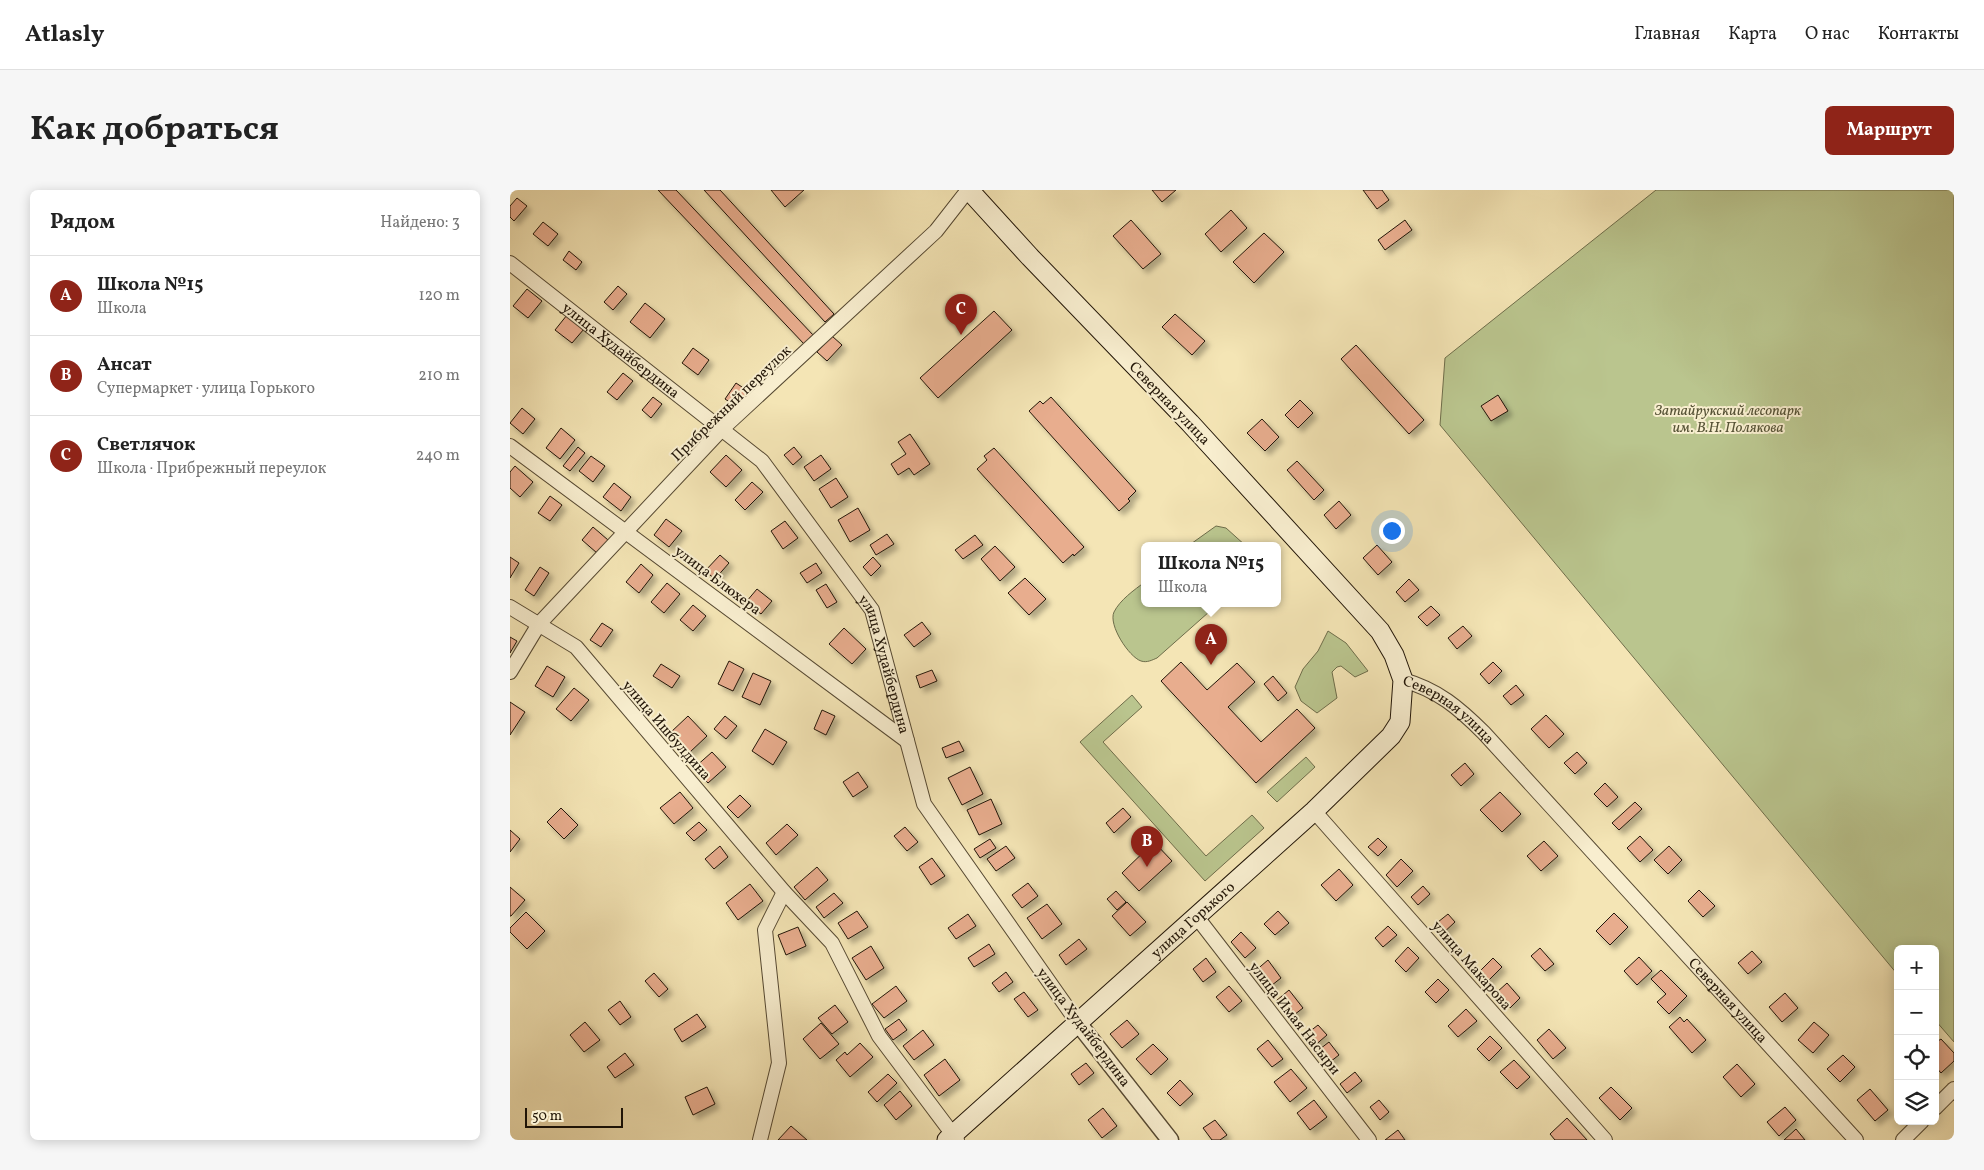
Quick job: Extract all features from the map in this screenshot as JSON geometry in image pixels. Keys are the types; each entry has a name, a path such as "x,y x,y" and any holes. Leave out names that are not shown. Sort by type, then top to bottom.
{"main road":[{"name":"Северная улица","path":"968,190 1190,424 1380,631 1394,655 1402,680"},
{"name":"улица Горького","path":"952,1138 1314,811 1391,736 1400,722 1402,680"}],"street":[{"name":"Прибрежный переулок","path":"510,672 539,624 722,429 936,231 968,190"},
{"name":"улица Худайбердина","path":"510,262 762,461 872,610 924,804 1078,1023 1170,1140"},
{"name":"улица Блюхера","path":"510,446 907,741"},
{"name":"улица Ишбулдина","path":"510,607 576,647 784,892 832,943 879,1036 952,1138"},
{"name":"Северная улица","path":"1402,680 1425,687 1456,706 1484,733 1856,1140"},
{"name":"улица Макарова","path":"1314,811 1605,1140"},
{"path":"760,1140 779,1063 766,930 784,892"},
{"name":"улица Имая Насыри","path":"1196,916 1369,1140"},
{"path":"1939,1104 1954,1089"},
{"path":"1903,1140 1918,1125"}],"green space":[{"name":"Затайрукский лесопарк им. В.Н. Полякова","path":"1656,190 1954,190 1954,1042 1939,1025 1939,945 1894,945 1894,970 1440,425 1445,358"},
{"path":"1216,526 1226,528 1242,542 1194,542"},
{"path":"1141,585 1141,607 1215,607 1157,658 1145,662 1136,658 1131,653 1121,640 1114,625 1114,612 1128,596"},
{"path":"1328,631 1346,643 1368,671 1355,677 1341,666 1337,667 1332,672 1337,698 1317,713 1301,701 1295,687 1303,669 1318,651"},
{"path":"1132,695 1142,707 1103,742 1206,856 1252,815 1264,828 1205,881 1080,742"},
{"path":"1306,757 1315,767 1277,802 1267,792"}],"building":[{"path":"658,190 676,190 814,336 805,345"},
{"path":"704,190 720,190 834,314 825,322"},
{"path":"771,190 804,190 785,207"},
{"path":"1152,190 1176,190 1162,202"},
{"path":"1363,190 1382,190 1389,200 1377,209"},
{"path":"517,198 527,206 514,221 510,217 510,206"},
{"path":"1231,210 1247,228 1221,252 1205,234"},
{"path":"1131,220 1161,254 1143,269 1113,236"},
{"path":"1405,220 1412,230 1385,250 1378,240"},
{"path":"543,222 558,234 548,246 533,234"},
{"path":"1264,233 1284,252 1254,283 1233,262"},
{"path":"569,251 582,262 576,270 563,260"},
{"path":"618,286 627,294 613,310 604,302"},
{"path":"527,289 542,301 528,318 513,306"},
{"path":"645,303 665,319 650,338 630,322"},
{"path":"994,311 1012,330 938,398 920,378"},
{"path":"1175,314 1205,341 1192,355 1162,327"},
{"path":"567,315 584,329 572,343 555,330"},
{"path":"832,336 842,345 827,361 817,352"},
{"path":"1356,345 1424,420 1409,434 1341,359"},
{"path":"693,348 709,360 698,375 682,363"},
{"path":"623,373 633,381 617,400 607,392"},
{"path":"736,383 751,393 740,409 725,399"},
{"path":"1498,395 1508,411 1491,421 1481,406"},
{"path":"653,397 662,404 651,418 642,410"},
{"path":"1051,397 1136,491 1128,499 1130,501 1119,511 1029,411 1040,401 1043,404"},
{"path":"1300,400 1313,413 1298,428 1285,415"},
{"path":"522,408 535,419 523,434 510,423"},
{"path":"1262,419 1279,437 1265,451 1247,433"},
{"path":"561,428 575,440 560,459 546,448"},
{"path":"696,433 705,441 692,455 683,447"},
{"path":"910,434 930,464 914,475 909,468 898,475 891,464 906,454 898,442"},
{"path":"578,447 585,453 570,471 563,466"},
{"path":"794,447 802,457 793,465 784,455"},
{"path":"994,448 1084,547 1074,556 1073,554 1063,563 977,469 987,460 984,456"},
{"path":"726,455 742,470 726,487 710,472"},
{"path":"821,455 831,469 814,481 804,467"},
{"path":"591,456 605,466 593,482 579,471"},
{"path":"1297,461 1324,490 1314,500 1287,470"},
{"path":"515,466 533,482 520,497 510,488 510,472"},
{"path":"836,478 848,497 831,508 819,489"},
{"path":"752,482 763,492 745,510 735,500"},
{"path":"614,483 631,497 621,511 603,497"},
{"path":"550,496 562,505 550,521 538,513"},
{"path":"1339,501 1351,515 1336,529 1324,515"},
{"path":"858,508 870,530 850,542 838,520"},
{"path":"666,519 682,531 669,547 654,535"},
{"path":"785,521 798,538 783,549 771,531"},
{"path":"593,527 608,540 597,553 582,540"},
{"path":"887,534 894,544 876,555 870,545"},
{"path":"975,535 983,545 963,559 955,550"},
{"path":"1377,545 1392,562 1378,575 1363,558"},
{"path":"995,546 1015,567 1000,581 981,559"},
{"path":"720,555 729,563 715,579 705,571"},
{"path":"510,557 519,563 510,578"},
{"path":"873,557 881,566 871,576 863,567"},
{"path":"816,563 822,573 807,583 800,573"},
{"path":"641,564 653,575 639,593 626,582"},
{"path":"540,567 549,573 534,596 525,590"},
{"path":"1025,578 1046,599 1029,615 1008,593"},
{"path":"1409,579 1419,590 1405,602 1396,592"},
{"path":"667,583 680,594 664,613 651,602"},
{"path":"826,584 837,602 827,608 816,590"},
{"path":"757,589 772,601 761,614 746,602"},
{"path":"693,605 706,616 693,631 680,620"},
{"path":"1431,606 1440,615 1427,626 1418,617"},
{"path":"922,622 931,634 914,647 904,635"},
{"path":"602,623 613,630 601,647 590,640"},
{"path":"1463,626 1472,636 1457,649 1448,638"},
{"path":"844,628 866,649 852,664 829,644"},
{"path":"510,637 517,641 510,653"},
{"path":"729,661 744,669 733,691 718,684"},
{"path":"1181,662 1207,690 1237,663 1255,682 1228,707 1261,742 1297,709 1315,728 1256,783 1161,681"},
{"path":"1493,662 1502,671 1489,684 1480,674"},
{"path":"661,664 680,676 672,688 653,676"},
{"path":"547,666 565,677 553,697 535,686"},
{"path":"932,670 937,681 920,688 916,676"},
{"path":"753,673 771,681 760,705 742,697"},
{"path":"1273,676 1287,693 1278,701 1264,684"},
{"path":"1516,685 1524,695 1511,705 1503,696"},
{"path":"574,688 589,700 571,721 556,709"},
{"path":"510,702 525,712 510,735"},
{"path":"822,710 835,716 826,735 814,729"},
{"path":"1546,715 1564,734 1549,748 1531,729"},
{"path":"688,716 707,736 689,753 670,733"},
{"path":"725,716 737,726 726,739 714,729"},
{"path":"765,729 787,742 773,765 752,751"},
{"path":"959,741 964,751 946,758 942,748"},
{"path":"712,752 726,767 708,783 694,768"},
{"path":"1577,752 1587,763 1575,774 1564,763"},
{"path":"1465,763 1474,774 1461,786 1451,775"},
{"path":"970,767 983,794 962,805 948,778"},
{"path":"858,772 868,787 853,797 843,782"},
{"path":"1605,783 1618,797 1607,807 1594,794"},
{"path":"680,792 693,808 674,824 660,808"},
{"path":"1500,792 1521,814 1502,832 1480,810"},
{"path":"740,795 751,806 738,818 727,807"},
{"path":"991,799 1002,824 979,835 967,810"},
{"path":"1635,802 1642,809 1619,830 1612,823"},
{"path":"561,808 578,825 564,839 547,822"},
{"path":"1123,808 1131,817 1114,833 1106,823"},
{"path":"699,822 707,830 694,841 686,833"},
{"path":"787,824 798,835 776,855 766,843"},
{"path":"905,827 918,842 907,851 894,836"},
{"path":"510,830 520,839 510,852"},
{"path":"1640,836 1653,850 1640,862 1627,848"},
{"path":"1378,838 1387,847 1378,856 1368,847"},
{"path":"990,839 996,848 980,858 974,849"},
{"path":"1544,841 1558,856 1541,871 1527,856"},
{"path":"1154,842 1172,861 1139,891 1122,873"},
{"path":"720,846 728,857 714,869 705,859"},
{"path":"1006,846 1015,858 996,871 987,859"},
{"path":"1669,846 1682,860 1668,874 1654,860"},
{"path":"932,858 945,876 931,885 919,867"},
{"path":"1401,859 1413,871 1397,887 1386,875"},
{"path":"817,867 828,880 805,900 794,887"},
{"path":"1339,869 1353,885 1336,901 1321,885"},
{"path":"1028,883 1038,896 1022,908 1012,895"},
{"path":"750,884 763,901 738,920 726,903"},
{"path":"1423,886 1430,894 1418,905 1411,897"},
{"path":"510,887 525,900 511,916 510,916"},
{"path":"1699,890 1715,906 1703,917 1688,901"},
{"path":"1116,891 1126,902 1117,910 1107,899"},
{"path":"834,893 843,903 824,918 816,907"},
{"path":"1127,902 1146,922 1130,936 1112,916"},
{"path":"1047,904 1062,924 1042,939 1027,918"},
{"path":"857,911 868,927 848,939 838,923"},
{"path":"1278,911 1289,923 1275,935 1264,924"},
{"path":"526,912 545,931 527,949 510,932 510,928"},
{"path":"1614,913 1628,927 1610,945 1596,931"},
{"path":"968,914 976,926 956,939 948,928"},
{"path":"1448,914 1455,922 1441,935 1433,926"},
{"path":"1388,926 1397,935 1383,947 1375,938"},
{"path":"798,927 806,946 786,955 778,935"},
{"path":"1241,932 1256,948 1245,958 1231,942"},
{"path":"1079,939 1087,949 1066,965 1059,955"},
{"path":"989,944 995,954 974,967 968,958"},
{"path":"871,946 884,968 866,980 852,958"},
{"path":"1408,947 1419,958 1406,972 1395,961"},
{"path":"1540,948 1554,964 1545,971 1531,956"},
{"path":"1752,951 1762,962 1748,974 1738,963"},
{"path":"1639,957 1652,971 1637,985 1624,971"},
{"path":"1206,958 1216,972 1203,982 1193,969"},
{"path":"1493,958 1502,967 1487,982 1478,973"},
{"path":"1268,960 1281,978 1267,989 1254,972"},
{"path":"1661,970 1687,996 1669,1014 1657,1002 1666,994 1651,979"},
{"path":"1006,972 1013,982 999,992 992,983"},
{"path":"654,973 668,989 659,997 645,981"},
{"path":"1438,979 1449,990 1436,1003 1425,992"},
{"path":"1507,983 1520,998 1510,1008 1496,993"},
{"path":"896,986 907,1001 884,1018 872,1004"},
{"path":"1229,986 1242,1001 1229,1012 1216,997"},
{"path":"1289,990 1303,1008 1290,1018 1276,1001"},
{"path":"1024,992 1038,1010 1028,1017 1014,999"},
{"path":"1785,993 1798,1008 1782,1022 1769,1007"},
{"path":"620,1001 631,1017 620,1025 608,1010"},
{"path":"835,1005 848,1022 832,1034 818,1018"},
{"path":"1466,1009 1477,1021 1458,1037 1448,1026"},
{"path":"697,1014 706,1027 682,1042 674,1029"},
{"path":"1680,1017 1684,1022 1687,1019 1706,1040 1692,1053 1669,1027"},
{"path":"899,1019 907,1030 893,1040 885,1029"},
{"path":"1127,1020 1139,1034 1122,1048 1110,1034"},
{"path":"585,1022 600,1040 584,1052 570,1035"},
{"path":"1814,1022 1829,1035 1813,1053 1798,1040"},
{"path":"821,1023 839,1044 820,1059 803,1039"},
{"path":"1318,1025 1327,1035 1313,1047 1304,1036"},
{"path":"1549,1029 1566,1048 1553,1059 1537,1040"},
{"path":"923,1030 934,1045 914,1060 903,1046"},
{"path":"1490,1036 1502,1048 1489,1061 1477,1049"},
{"path":"1941,1039 1954,1053 1954,1061 1941,1073 1939,1071 1939,1040"},
{"path":"1268,1040 1283,1059 1272,1067 1257,1049"},
{"path":"1329,1042 1339,1055 1326,1065 1316,1052"},
{"path":"860,1043 873,1057 850,1077 836,1060 845,1052 847,1055"},
{"path":"1153,1044 1168,1059 1151,1075 1136,1059"},
{"path":"625,1053 634,1065 615,1078 607,1067"},
{"path":"1843,1055 1855,1067 1840,1082 1827,1069"},
{"path":"945,1059 960,1080 939,1096 924,1075"},
{"path":"1514,1060 1530,1077 1517,1089 1500,1072"},
{"path":"1086,1063 1094,1073 1079,1085 1071,1074"},
{"path":"1737,1064 1755,1084 1741,1097 1723,1077"},
{"path":"1291,1069 1307,1088 1290,1102 1274,1082"},
{"path":"1355,1072 1362,1081 1347,1093 1340,1084"},
{"path":"888,1074 897,1083 877,1102 868,1092"},
{"path":"1180,1080 1193,1094 1180,1106 1167,1093"},
{"path":"707,1087 715,1104 693,1115 685,1097"},
{"path":"1611,1087 1632,1108 1620,1120 1599,1098"},
{"path":"1870,1089 1888,1110 1875,1121 1857,1100"},
{"path":"900,1091 912,1106 896,1120 884,1105"},
{"path":"1314,1100 1327,1117 1310,1130 1297,1113"},
{"path":"1379,1100 1389,1112 1380,1120 1370,1107"},
{"path":"1785,1107 1796,1120 1779,1136 1767,1122"},
{"path":"1103,1108 1117,1126 1102,1138 1088,1120"},
{"path":"1567,1118 1587,1140 1555,1140 1550,1134"},
{"path":"1215,1120 1227,1135 1220,1140 1212,1140 1203,1128"},
{"path":"791,1126 807,1140 778,1140"},
{"path":"1796,1129 1805,1140 1784,1140"},
{"path":"1398,1130 1405,1140 1385,1140"}],"place":[{"name":"Светлячок","path":"961,335"},
{"name":"Школа №15","path":"1211,665"},
{"name":"Ансат","path":"1147,867"}]}
